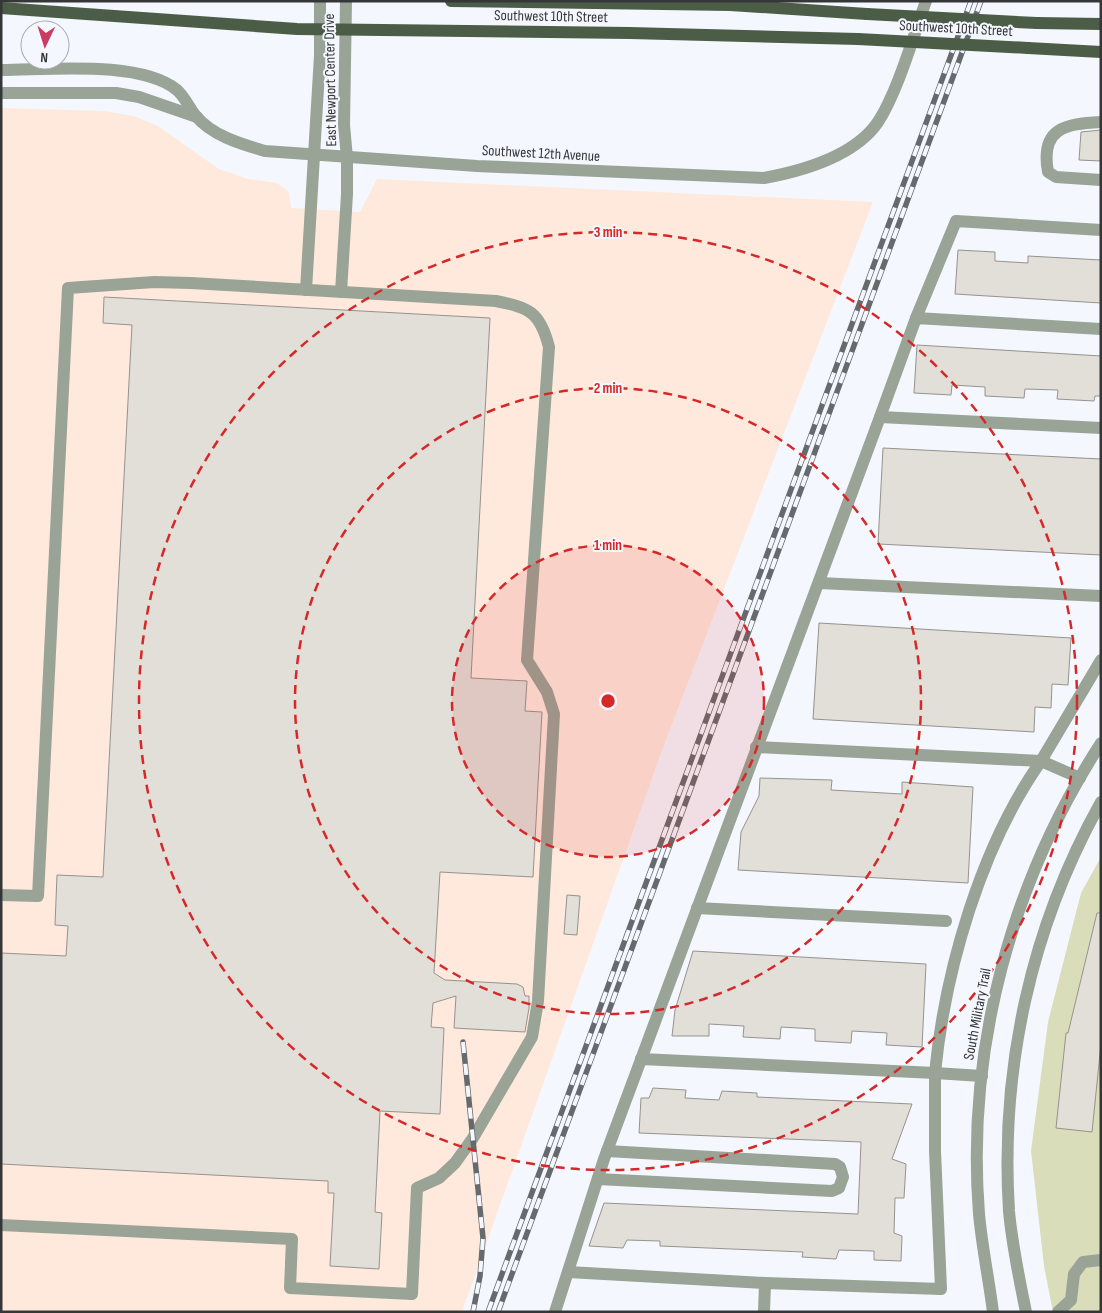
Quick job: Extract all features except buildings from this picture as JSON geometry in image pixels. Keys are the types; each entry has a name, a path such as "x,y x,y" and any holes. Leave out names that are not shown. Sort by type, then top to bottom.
{"main road":[{"name":"Southwest 10th Street","path":"451,1 722,5 1037,23 1101,24"},
{"name":"Southwest 10th Street","path":"1,8 320,29 630,33 858,39 1101,52"}],"street":[{"name":"East Newport Center Drive","path":"306,290 320,1"},
{"name":"East Newport Center Drive","path":"341,292 347,158 344,125 346,1"},
{"name":"Southwest 12th Avenue","path":"1,94 116,93 139,97 197,117 237,144 265,151 313,156 477,166 764,178 796,172 838,156 877,123 901,70 926,1"},
{"name":"Southwest 12th Avenue","path":"1,70 109,70 132,72 155,79 177,90 197,117"},
{"path":"1101,122 1079,123 1061,127 1052,134 1046,164 1048,172 1056,177 1101,180"},
{"path":"556,1312 607,1151 916,318 956,221 1101,230"},
{"path":"1,895 38,896 68,288 154,282 341,292 496,301 524,307 534,315 543,326 549,347 527,660 547,692 554,714 538,1001 532,1036 489,1112 455,1163 439,1178 417,1188 412,1294 290,1288 292,1239 1,1225"},
{"path":"916,318 1101,329"},
{"path":"880,417 1101,428"},
{"path":"818,583 1101,596"},
{"path":"568,1272 765,1284 942,1289 935,1151 935,1073 940,1025 955,962 991,853 1030,777 1101,660"},
{"name":"South Military Trail","path":"994,1312 979,1215 980,1097 987,1032 1004,960 1034,868 1061,809 1101,743"},
{"path":"756,747 1041,761 1080,778"},
{"path":"1026,1312 1015,1259 1008,1175 1010,1099 1017,1039 1032,965 1057,895 1083,835 1101,802"},
{"path":"697,908 946,921"},
{"path":"641,1059 982,1076"},
{"path":"598,1179 832,1192 839,1188 844,1178 840,1167 835,1164 607,1151"},
{"path":"1058,1312 1071,1300 1074,1274 1083,1262 1101,1260"},
{"path":"764,1312 765,1284"}],"shaded area":[{"path":"1,108 104,111 134,116 158,126 219,169 248,179 277,183 289,192 291,208 360,212 377,179 873,202 662,750 462,1312 1,1312"}],"green space":[{"path":"1101,857 1101,1312 1053,1312 1044,1266 1031,1151 1048,1022 1081,893"}],"railway":[{"path":"488,1312 971,1"},
{"path":"498,1312 981,1"},
{"path":"463,1042 483,1238 480,1276 473,1312"}]}
